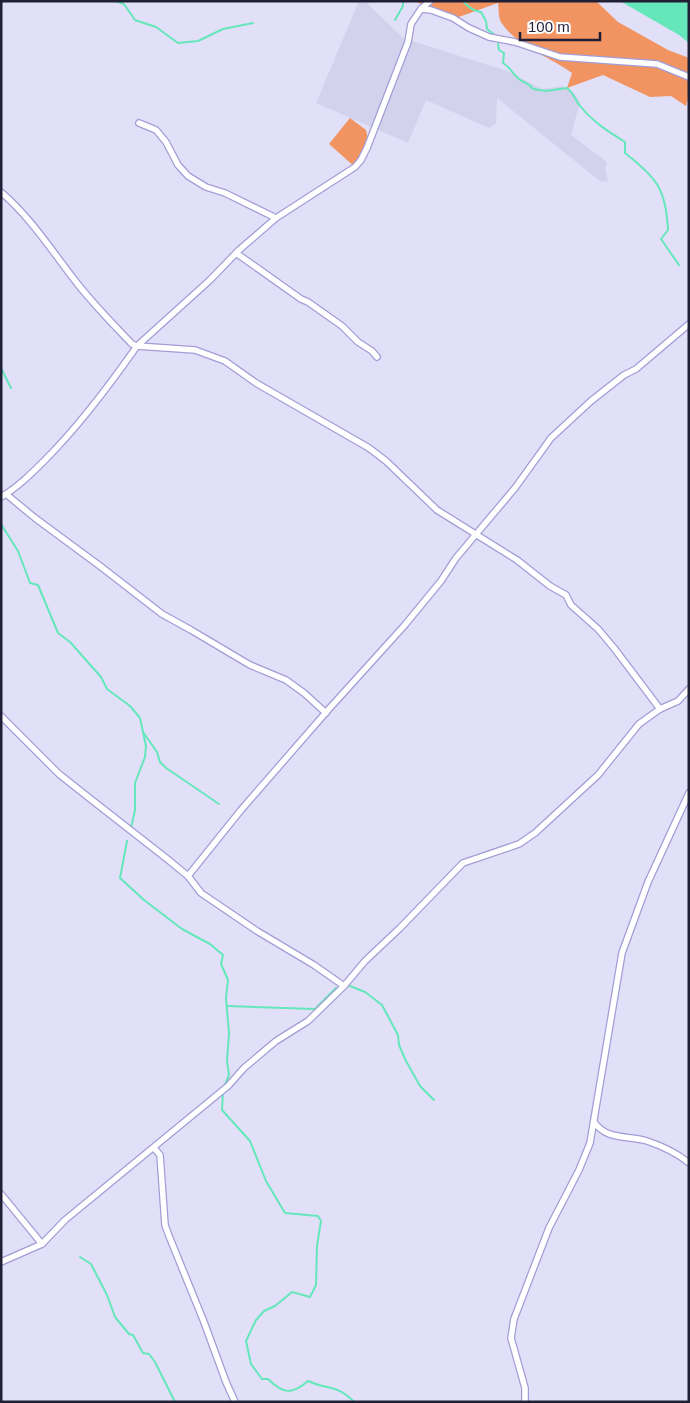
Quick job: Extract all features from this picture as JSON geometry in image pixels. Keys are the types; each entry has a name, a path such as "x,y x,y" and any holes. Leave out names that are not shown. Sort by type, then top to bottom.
{"street":[{"path":"326,712 286,680 250,665 162,614 4,496 33,472 66,440 94,406 137,346 276,218 355,166 361,160 408,42 411,24 430,1"},
{"path":"421,10 432,10 453,18 489,37 515,42 560,57 657,64 689,77"},
{"path":"139,123 156,130 166,142 178,165 188,176 206,187 225,193 276,218"},
{"path":"1,192 22,212 94,305 132,344 137,346 195,350 225,361 256,383 369,448 386,461 437,510 517,560 550,586 566,595 571,605 598,628 660,709"},
{"path":"236,253 342,326 358,342 378,356"},
{"path":"188,876 241,810 442,581 456,558 509,495 552,438 606,389 624,375 636,369 689,324"},
{"path":"1,1262 42,1244 65,1220 228,1086 244,1068 276,1041 308,1021 463,863 519,844 535,832 598,775 639,724 660,709 678,701 689,689"},
{"path":"1,716 59,774 188,876 200,894 257,931 314,964 344,986"},
{"path":"525,1401 525,1388 511,1338 514,1319 550,1228 579,1170 590,1143 622,953 648,882 689,793"},
{"path":"594,1122 598,1129 607,1134 647,1141 674,1153 689,1163"},
{"path":"154,1148 160,1155 165,1225 235,1402"},
{"path":"1,1194 42,1244"}],"shaded area":[{"path":"359,1 365,1 403,38 507,71 542,89 562,86 575,94 580,102 571,135 607,162 605,169 608,181 601,182 497,98 496,123 489,128 426,100 408,143 316,103"},
{"path":"414,1 596,1 618,22 668,50 689,58 689,94 686,106 671,96 650,97 603,75 567,88 572,73 524,45 508,31 500,20 498,3 456,18"},
{"path":"620,1 689,1 689,43 679,35"},
{"path":"350,118 366,130 369,144 355,167 329,144"}],"waterway":[{"path":"116,1 124,4 135,20 156,27 178,43 198,41 223,29 253,23"},
{"path":"395,20 403,6 403,1"},
{"path":"463,1 471,8 481,12 486,21 487,29 496,36"},
{"path":"498,44 499,50 504,53 503,63 519,79 533,89 546,91 567,88 591,117 625,142 625,153 645,170 662,194 668,230 661,239 679,265"},
{"path":"1,368 11,388"},
{"path":"1,524 18,551 30,583 38,585 58,633 70,642 101,677 107,689 130,706 140,718 146,746 145,757 135,783 135,810 131,828"},
{"path":"143,732 157,752 160,762 166,768 219,804"},
{"path":"127,841 120,878 144,900 182,929 210,944 223,955 221,964 228,980 226,998 229,1033 227,1061 229,1075 224,1087"},
{"path":"350,986 365,992 382,1005 398,1035 399,1045 406,1061 420,1086 434,1100"},
{"path":"227,1006 315,1009 336,988"},
{"path":"223,1091 222,1110 250,1141 266,1181 285,1213 318,1216 321,1221 317,1246 316,1285 310,1297 292,1292 275,1306 264,1311 256,1320 246,1341 251,1364 262,1379 268,1379 283,1390 297,1389 308,1381 342,1392 354,1402"},
{"path":"80,1257 91,1264 107,1295 115,1317 129,1334 133,1335 143,1353 149,1354 155,1362 175,1402"}]}
